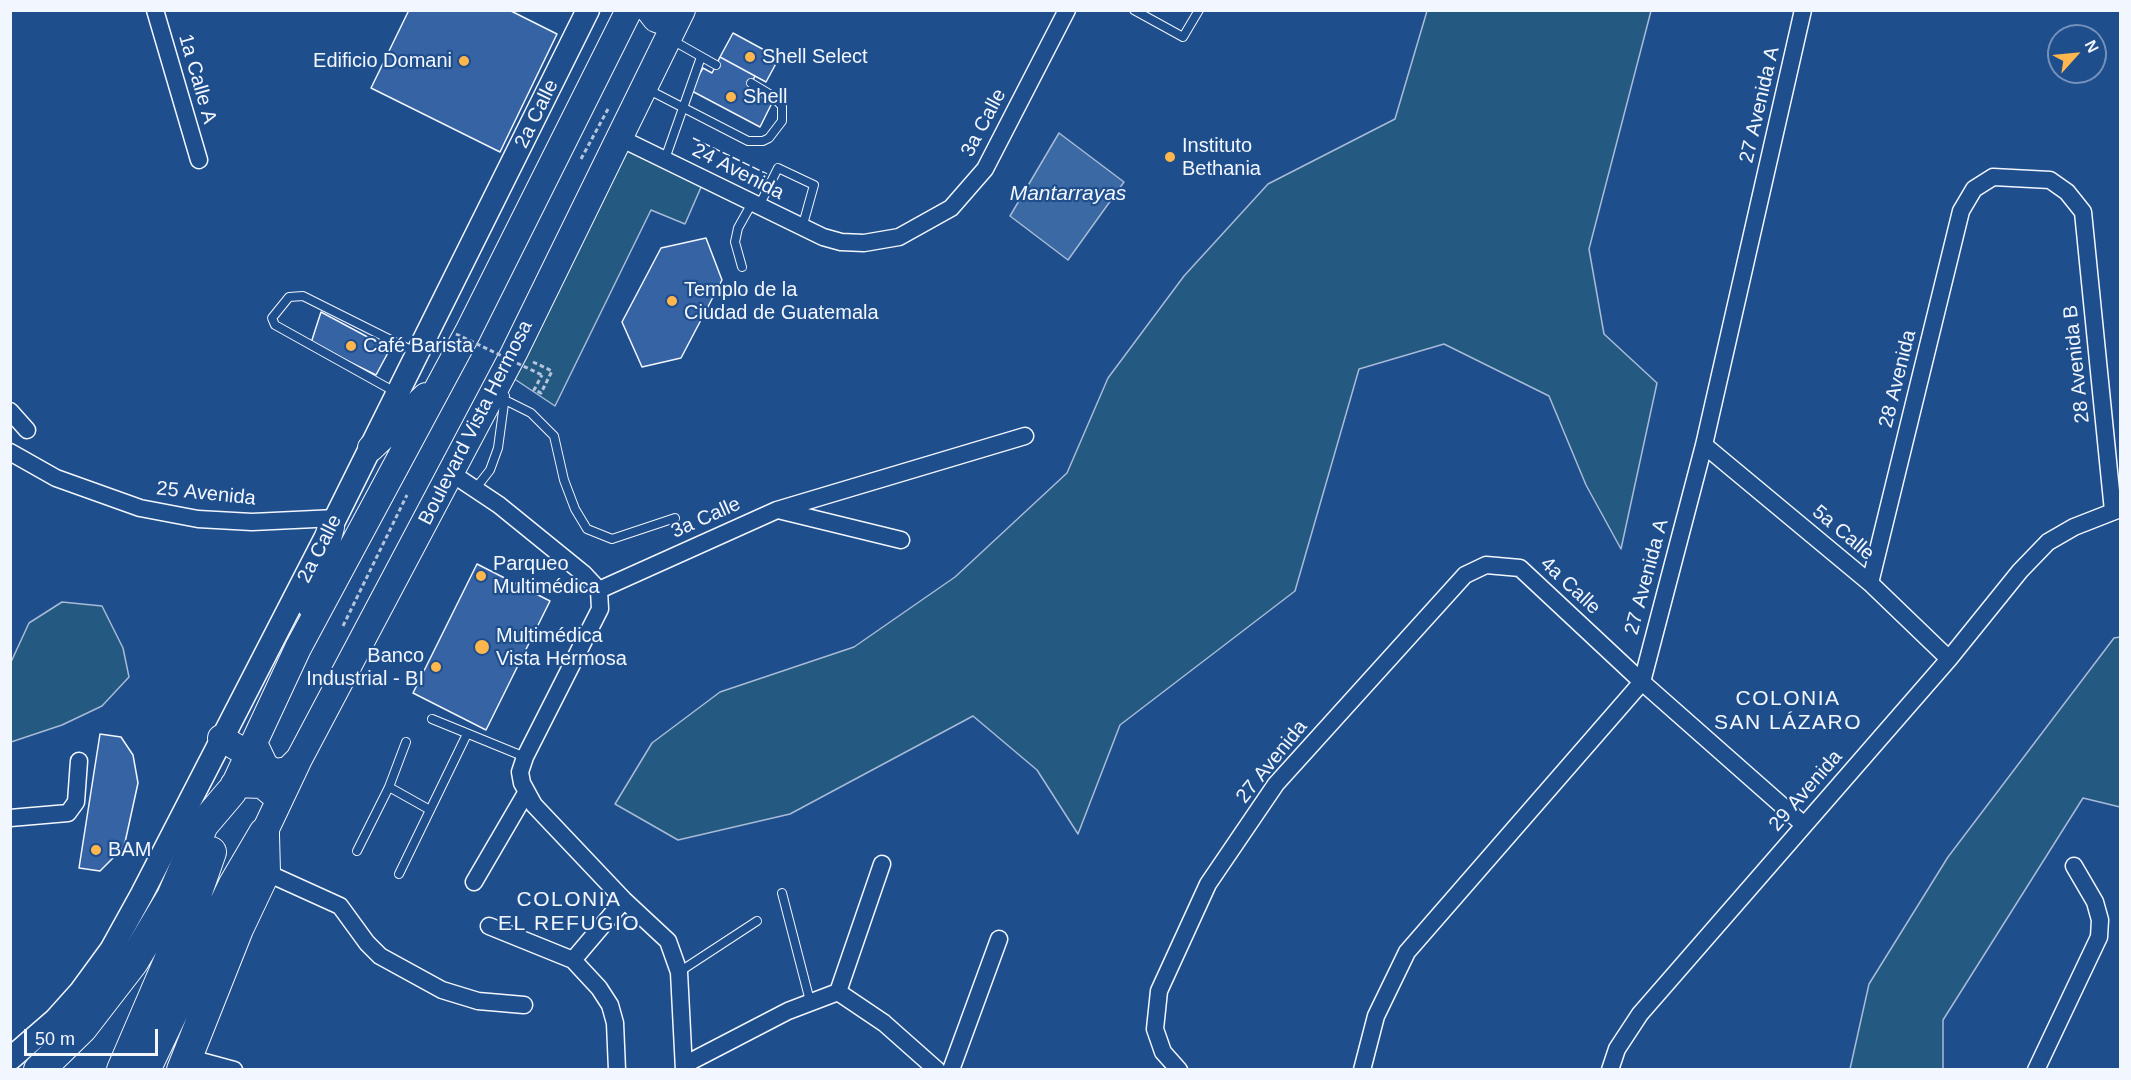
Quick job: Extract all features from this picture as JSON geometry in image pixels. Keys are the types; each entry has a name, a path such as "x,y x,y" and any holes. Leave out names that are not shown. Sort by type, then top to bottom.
{"highway":[{"path":"39,1070 82,1028 133,963 172,897 203,825 233,788"},
{"path":"122,1070 190,912 233,788"},
{"path":"184,1063 238,929 265,872 264,833"},
{"path":"146,1070 234,884 264,833"}],"main road":[{"path":"233,788 298,648 441,382 629,10"},
{"path":"649,10 656,19 676,22"},
{"name":"Boulevard Vista Hermosa","path":"264,833 299,759 509,362 676,22"},
{"path":"371,448 441,382"},
{"path":"298,648 334,523"},
{"path":"221,738 251,749 265,766 274,772 288,770 299,759"},
{"path":"233,788 262,785 279,799"}],"street":[{"name":"1a Calle A","path":"155,10 199,160"},
{"name":"2a Calle","path":"10,1059 56,1020 111,950 184,817 221,738 334,523 588,10"},
{"name":"3a Calle","path":"841,242 864,243 899,237 951,208 968,192 985,169 1066,10"},
{"name":"27 Avenida A","path":"1362,1070 1376,1016 1407,952 1642,682 1704,445 1803,10"},
{"name":"24 Avenida","path":"618,137 802,228 841,242"},
{"name":"28 Avenida","path":"1870,583 1961,212 1974,189 1993,177 2050,180 2067,192 2083,212"},
{"name":"28 Avenida B","path":"2083,212 2117,510"},
{"path":"10,411 27,430"},
{"name":"3a Calle","path":"599,590 777,510 1025,436"},
{"name":"5a Calle","path":"1704,445 1870,583 1949,659"},
{"name":"25 Avenida","path":"10,452 56,478 140,508 198,519 334,523"},
{"path":"451,472 476,488 584,574 599,590 600,609 522,764 526,793 624,900 668,941 679,972 684,1067 810,1001 838,992"},
{"path":"777,510 901,540"},
{"name":"29 Avenida","path":"1610,1070 1617,1049 1640,1014 1949,659 2020,571 2048,542 2074,527 2117,510"},
{"name":"4a Calle","path":"1486,565 1520,568 1642,682 1804,825"},
{"name":"27 Avenida","path":"1179,1070 1163,1052 1155,1029 1159,992 1208,884 1276,784 1465,575 1486,565"},
{"path":"10,818 68,813 76,802 79,761"},
{"path":"474,882 526,793"},
{"path":"838,992 882,864"},
{"path":"2036,1070 2099,936 2100,920 2095,902 2074,866"},
{"path":"265,872 340,906 367,943 380,956 442,990 478,1001 524,1005"},
{"path":"573,960 624,900"},
{"path":"489,926 573,960 599,988 610,1005 615,1023 617,1070"},
{"path":"951,1070 999,939"},
{"path":"838,992 885,1023 937,1070"},
{"path":"1617,1049 1618,1070"},
{"path":"184,1063 234,1070"}],"lane":[{"path":"1134,10 1183,36 1199,10"},
{"path":"676,22 701,57 716,65"},
{"path":"666,159 681,108 701,57"},
{"path":"644,87 748,141 763,141 769,138 782,121 782,106 771,95 751,83"},
{"path":"741,267 735,242 738,228 756,205 778,168 814,185 802,228"},
{"path":"398,393 274,325 272,318 289,297 303,296 418,353"},
{"path":"476,488 490,470 498,448 509,362"},
{"path":"505,400 531,413 554,436 564,480 575,509 587,529 612,539 675,518"},
{"path":"432,719 467,734 522,764"},
{"path":"399,874 467,734"},
{"path":"357,851 389,787 406,742"},
{"path":"389,787 430,810"},
{"path":"782,893 810,1001"},
{"path":"679,972 757,921"}],"path":[{"path":"456,334 542,375 534,390 542,393 552,371 509,362"}],"shaded area":[{"path":"1427,11 1651,11 1589,249 1604,334 1657,383 1621,549 1586,485 1549,396 1444,344 1359,369 1295,591 1120,725 1078,834 1037,770 973,716 790,814 678,840 615,804 652,743 720,692 854,647 955,577 1067,473 1108,378 1184,276 1268,184 1395,119"},
{"path":"618,137 705,178 685,224 651,210 555,406 504,372"},
{"path":"62,602 102,606 123,648 129,677 102,706 62,725 11,742 11,662 29,623"},
{"path":"2120,637 2120,807 2083,798 1943,1020 1943,1069 1850,1069 1869,984 1948,857 2114,638"}],"water":[{"name":"Mantarrayas","path":"1059,133 1124,182 1068,260 1010,216"}],"building":[{"name":"Edificio Domani","path":"409,10 509,10 557,34 500,152 371,88"},
{"name":"Shell Select","path":"733,33 779,58 766,82 720,57"},
{"name":"Shell","path":"720,57 755,76 748,90 772,103 760,127 690,90 703,68 712,73"},
{"name":"Templo de la Ciudad de Guatemala","path":"706,238 722,280 681,358 642,367 622,322 661,248"},
{"name":"Café Barista","path":"321,312 390,349 376,375 311,343"},
{"name":"Multimédica Vista Hermosa","path":"477,564 550,601 486,730 413,693"},
{"path":"100,734 121,737 133,755 138,783 124,847 100,871 79,868"}],"fence":[{"path":"693,138 767,174"}],"place":[{"name":"Shell Select","path":"750,57"},
{"name":"Edificio Domani","path":"464,61"},
{"name":"Shell","path":"731,97"},
{"name":"Instituto Bethania","path":"1170,157"},
{"name":"Templo de la Ciudad de Guatemala","path":"672,301"},
{"name":"Café Barista","path":"351,346"},
{"name":"Parqueo Multimédica","path":"481,576"},
{"name":"Multimédica Vista Hermosa","path":"482,647"},
{"name":"Banco Industrial - BI","path":"436,667"},
{"name":"BAM","path":"96,850"}],"district":[{"name":"COLONIA SAN LÁZARO","path":"1788,711"},
{"name":"COLONIA EL REFUGIO","path":"569,912"}]}
